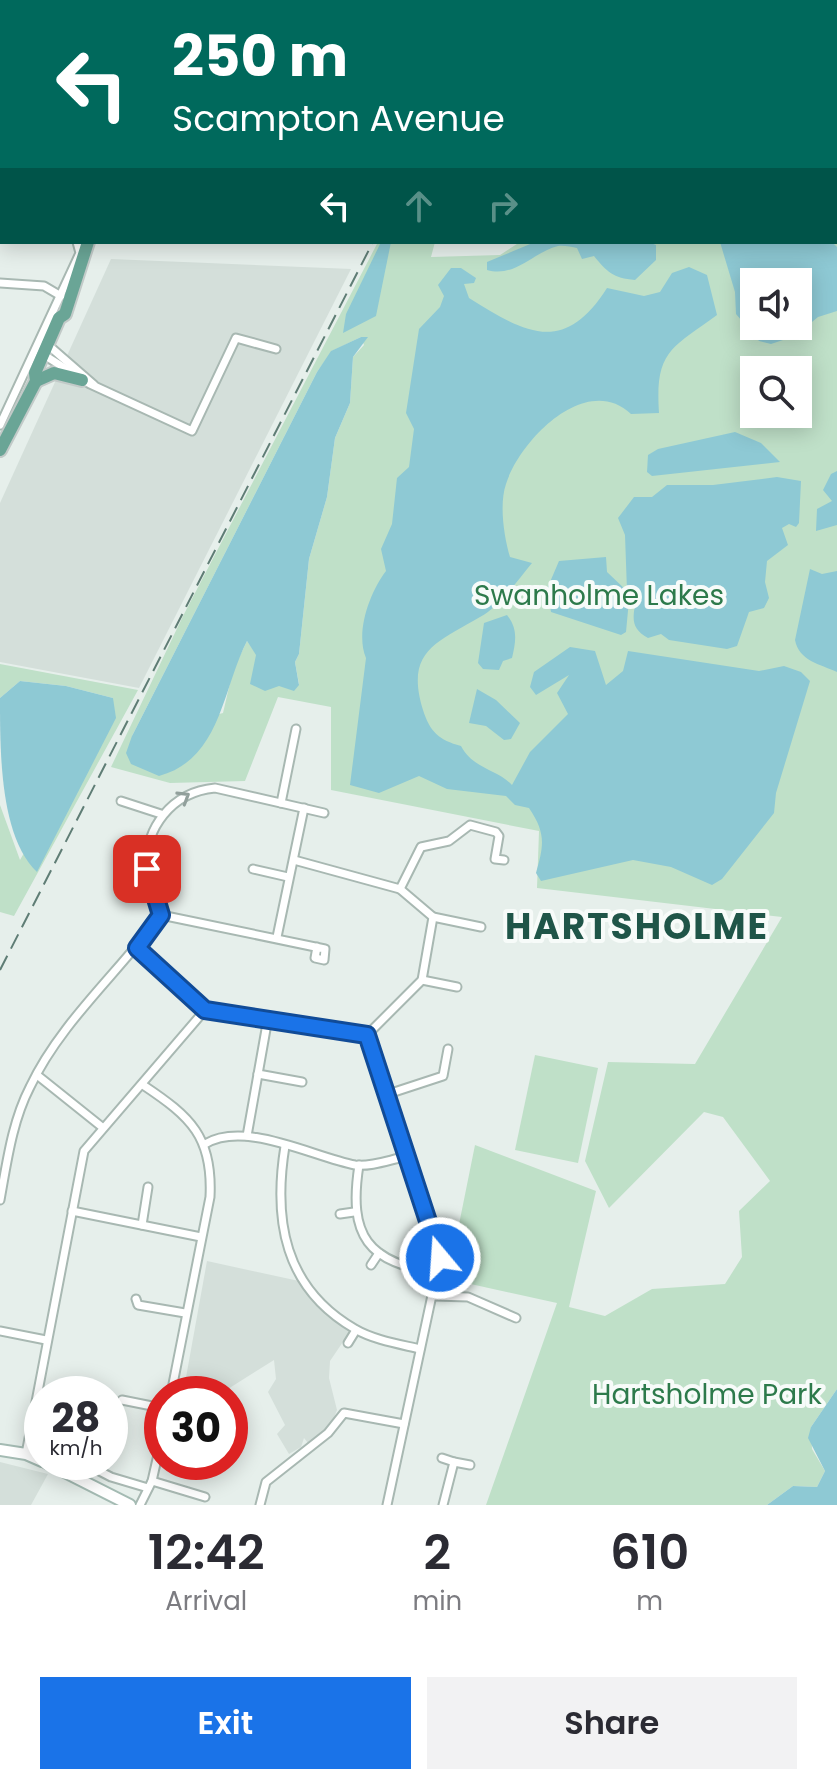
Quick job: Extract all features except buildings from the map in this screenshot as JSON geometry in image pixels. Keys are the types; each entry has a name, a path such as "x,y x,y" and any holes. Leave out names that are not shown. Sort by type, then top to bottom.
{"main road":[{"path":"0,450 49,352 87,244"},
{"path":"36,381 52,373 82,380"},
{"path":"0,1450 24,1454"},
{"path":"81,1480 130,1505"}],"street":[{"path":"0,425 80,253 78,244"},
{"path":"0,283 44,286 61,296"},
{"path":"49,352 82,380 192,431 236,338 276,349"},
{"path":"49,352 95,387"},
{"path":"281,803 296,729"},
{"path":"161,915 147,869 153,828 161,814 197,789 215,788 324,813"},
{"path":"121,801 161,814"},
{"path":"277,937 304,808"},
{"path":"400,889 421,847 449,841 470,825 496,832 499,836 495,859 504,860"},
{"path":"294,860 400,889 433,917 481,927"},
{"path":"253,869 288,877"},
{"path":"161,915 317,947"},
{"path":"0,1200 19,1111 37,1075 54,1047 161,915"},
{"path":"367,1035 422,980 433,917"},
{"path":"137,948 205,1010 367,1035"},
{"path":"422,980 457,987"},
{"path":"40,1376 79,1163 102,1127 143,1085 205,1010"},
{"path":"247,1136 268,1018"},
{"path":"367,1035 404,1157 434,1234 440,1258 387,1505"},
{"path":"385,1095 443,1076 448,1049"},
{"path":"258,1074 302,1082"},
{"path":"37,1075 102,1127"},
{"path":"143,1085 187,1120 205,1144 211,1169 210,1197 174,1376"},
{"path":"205,1144 226,1137 247,1136 359,1165 404,1157"},
{"path":"285,1146 279,1196 283,1240 312,1290 335,1315 356,1330 420,1349"},
{"path":"359,1165 354,1212 363,1234 379,1253 410,1268 439,1273"},
{"path":"142,1225 148,1187"},
{"path":"72,1211 201,1237"},
{"path":"340,1214 354,1212"},
{"path":"371,1265 379,1253"},
{"path":"434,1296 468,1297 516,1318"},
{"path":"136,1305 185,1313"},
{"path":"348,1343 356,1330"},
{"path":"0,1331 46,1340"},
{"path":"340,1405 344,1413"},
{"path":"344,1413 404,1424"},
{"path":"260,1505 266,1482 328,1433 344,1413"},
{"path":"442,1458 470,1465"},
{"path":"443,1505 454,1462"},
{"path":"126,1480 205,1497"},
{"path":"140,1505 151,1480"}],"shaded area":[{"path":"111,259 351,269 139,688 0,662 0,503"},
{"path":"207,1261 299,1281 327,1315 348,1329 349,1333 330,1361 329,1378 337,1410 330,1428 308,1443 304,1438 301,1447 289,1454 277,1434 285,1425 268,1392 276,1379 274,1360 248,1376 186,1376"},
{"path":"0,1462 24,1468 24,1480 45,1480 31,1505 0,1505"}],"green space":[{"name":"Swanholme Lakes","path":"377,244 434,244 431,257 500,255 517,244 837,244 837,1389 811,1427 812,1449 825,1471 817,1487 793,1486 767,1505 486,1505 557,1303 448,1279 475,1145 596,1191 569,1307 605,1316 652,1289 725,1284 742,1257 739,1211 770,1181 723,1117 704,1112 609,1208 585,1161 608,1062 695,1064 782,917 537,888 539,831 331,790 331,707 278,697 245,781 170,783 111,767 183,616","holes":["361,337 364,345 353,357 350,403 335,438 327,497 309,559 299,654 295,662 299,684 279,686 247,641 233,670 223,713 132,736 317,372 332,351"]},
{"path":"0,664 138,690 14,916 0,912 0,805 20,860 113,698 66,686 20,681 0,698"},
{"path":"535,1055 598,1068 578,1163 515,1150"}],"water":[{"path":"380,244 391,244 376,316 343,333 346,314"},
{"path":"530,244 656,245 656,260 635,280 611,273 594,256 582,259 577,248 560,246 549,249 516,268 497,272 487,270 487,262"},
{"path":"721,244 834,244 837,247 837,311 812,322 812,268 740,268 740,319 736,314 735,292"},
{"path":"689,267 707,275 717,315 677,345 663,364 658,393 659,413 631,414 613,403 594,401 575,406 540,431 525,449 506,484 503,520 510,557 532,563 494,606 428,651 418,674 423,710 436,734 461,746 472,760 512,785 530,752 568,714 557,693 569,675 536,695 530,687 534,672 570,647 595,651 606,685 623,671 628,651 759,671 784,666 801,672 810,681 776,793 774,813 722,879 712,885 671,867 633,860 541,881 536,873 542,847 541,832 529,808 515,805 506,796 447,789 419,776 379,793 350,785 366,658 363,625 370,601 386,571 381,549 392,524 397,478 409,467 414,429 406,413 419,329 440,307 444,296 438,285 451,268 461,268 476,278 474,283 464,284 469,298 508,321 543,332 559,330 575,323 607,288 644,296 660,292 672,273"},
{"path":"361,337 368,337 353,357 350,403 335,438 327,497 309,559 299,654 295,662 299,685 294,691 279,686 265,691 250,684 256,655 247,641 217,720 195,755 180,767 159,776 131,764 126,753 132,736 317,372 331,351"},
{"path":"758,340 783,340 771,344"},
{"path":"735,432 761,443 780,462 652,476 647,472 648,455 658,449"},
{"path":"837,471 837,525 816,531 817,509 832,501 823,490 831,474"},
{"path":"777,477 801,481 799,523 796,527 789,524 782,528 788,545 767,561 765,582 769,598 764,608 749,612 737,646 727,649 669,640 661,634 648,638 637,628 635,605 629,600 626,632 621,635 551,612 547,589 559,561 606,557 607,572 627,591 625,535 618,518 634,497 652,497 667,485 713,485"},
{"path":"810,569 822,574 837,571 837,672 806,657 795,640"},
{"path":"507,615 515,635 512,658 503,661 499,670 483,669 478,663 484,623"},
{"path":"20,681 66,686 113,698 116,718 37,872 16,838 9,816 2,768 0,698"},
{"path":"477,689 496,700 520,723 511,739 504,740 486,726 469,723"},
{"path":"837,1389 837,1505 767,1505 793,1486 817,1487 825,1471 808,1438 811,1427"}],"railway":[{"path":"0,970 372,244"}],"district":[{"name":"HARTSHOLME","path":"637,926"}],"route":[{"path":"147,869 149,884 161,915 137,948 195,997 205,1010 367,1035 404,1157 434,1234 440,1258"}],"park label":[{"name":"Hartsholme Park","path":"707,1394"}]}
